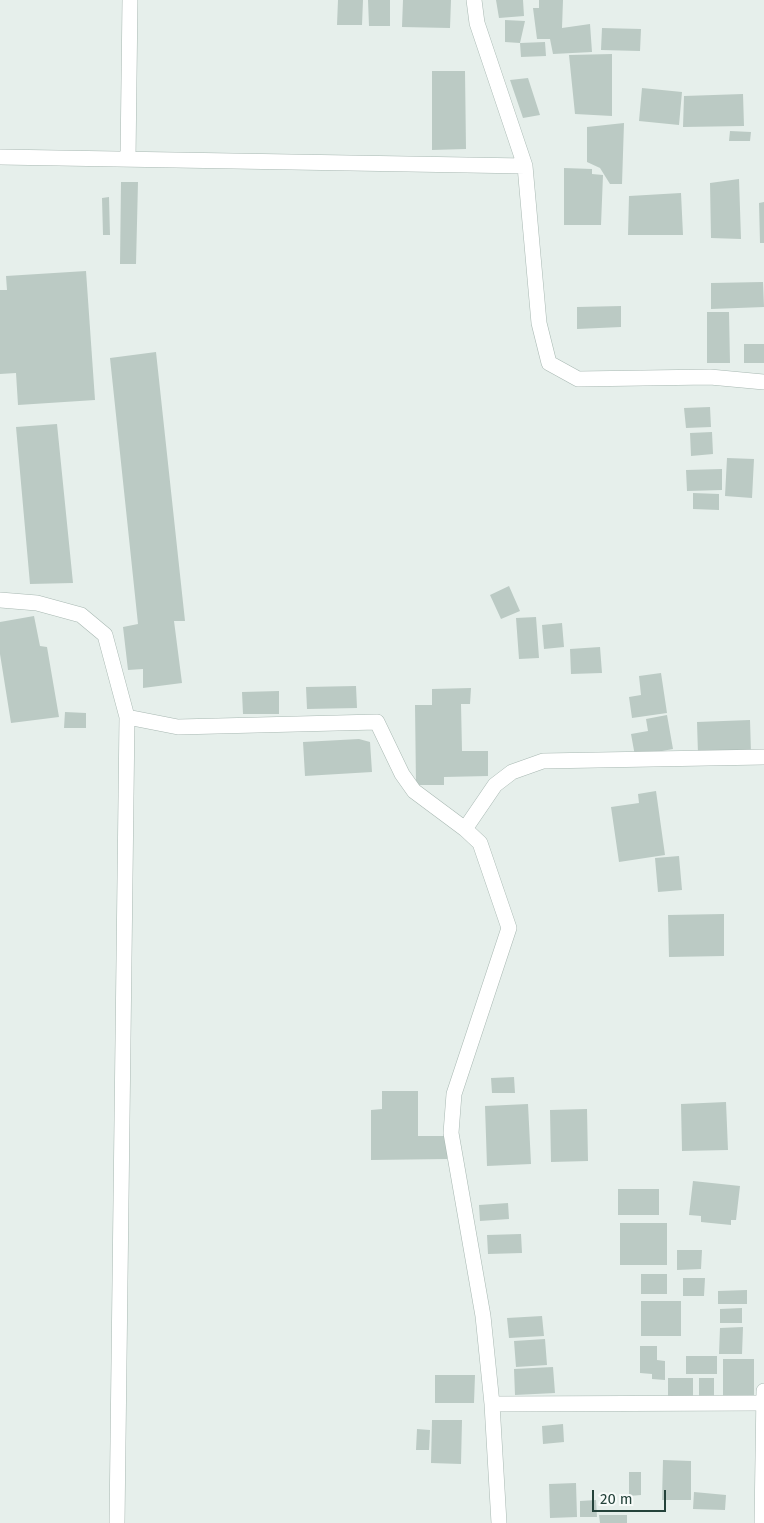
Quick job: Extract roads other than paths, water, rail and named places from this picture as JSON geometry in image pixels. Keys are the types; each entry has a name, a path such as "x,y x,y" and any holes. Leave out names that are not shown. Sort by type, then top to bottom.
{"street":[{"path":"128,159 130,0"},
{"path":"474,0 477,23 525,166 539,323 549,363 578,379 710,377 764,382"},
{"path":"0,156 525,166"},
{"path":"0,600 37,603 81,615 105,635 127,717 117,1523"},
{"path":"127,717 178,726 377,722 402,774 414,791 465,829 480,844 509,928 454,1094 451,1133 483,1316 492,1404 499,1523"},
{"path":"465,829 495,784 512,772 543,761 764,757"},
{"path":"762,1523 764,1391"},
{"path":"492,1404 764,1403"}]}
